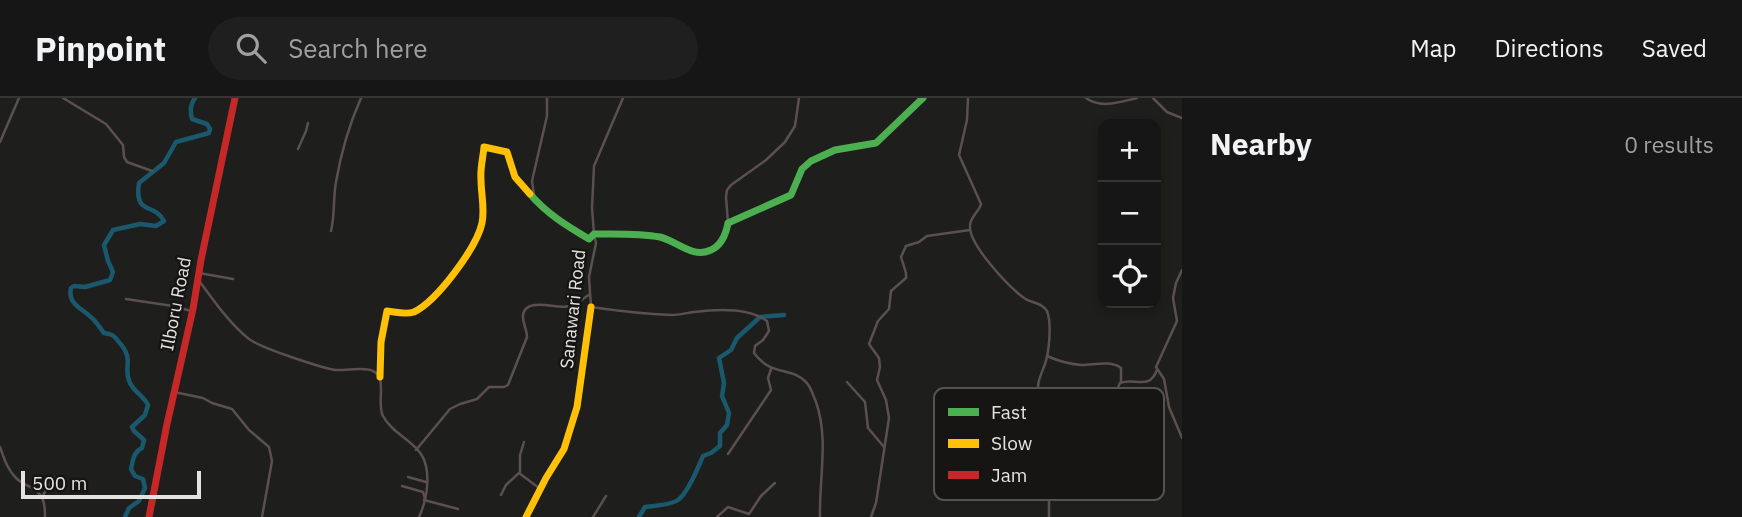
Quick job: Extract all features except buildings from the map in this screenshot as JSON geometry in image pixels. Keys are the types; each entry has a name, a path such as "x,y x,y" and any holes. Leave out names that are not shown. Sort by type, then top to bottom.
{"street":[{"path":"0,142 19,98"},
{"path":"64,98 106,124 123,145 127,162 152,171"},
{"name":"Ilboru Road","path":"149,517 235,98"},
{"path":"331,231 337,179 348,128 361,98"},
{"path":"534,198 533,181 547,118 547,98"},
{"name":"Sanawari Road","path":"526,517 564,449 577,407 591,307 589,277 596,243 592,208 594,166 623,98"},
{"path":"419,517 424,499 426,471 421,454 383,417 381,342 387,311 412,313 428,302 443,288 466,256 482,225 484,199 480,183 484,147 507,152 515,177 543,209 589,239 594,234 642,234 667,239 690,251 703,253 717,246 723,239 728,223 727,190 785,142 795,126 799,98"},
{"path":"728,223 791,195 803,168 816,157 844,148 876,143 923,98"},
{"path":"968,98 967,118 958,155 981,204 971,222 970,230 975,242 997,273 1023,297 1041,305 1047,311 1047,356 1038,380 1038,388"},
{"path":"1086,98 1102,104 1137,98"},
{"path":"1153,98 1167,112 1182,118"},
{"path":"298,149 308,123"},
{"path":"871,517 876,503 889,422 888,409 877,383 879,358 869,343 879,319 889,309 891,291 906,278 901,260 906,246 927,236 970,230"},
{"path":"1122,382 1145,382 1154,377 1156,365 1177,321 1173,298 1182,270"},
{"path":"198,276 233,279"},
{"path":"198,276 230,322 252,341 336,370 366,369 374,371 380,377"},
{"path":"416,450 453,407 476,400 489,387 507,386 527,338 523,315 527,307 533,304 566,307 590,294"},
{"path":"126,299 173,306 192,312"},
{"path":"591,307 675,315 729,311 758,316 768,321 770,328 763,340 755,346 754,353 765,366 806,382 819,412 823,456 820,517"},
{"path":"1047,356 1065,363 1117,365 1122,368 1122,382 1118,388"},
{"path":"728,454 771,390 768,378 771,369"},
{"path":"1157,370 1164,379 1169,407 1182,438"},
{"path":"847,382 865,402 868,428 884,447"},
{"path":"174,392 201,397 230,408 251,432 267,444 272,461 262,517"},
{"path":"501,495 506,485 519,472 524,442"},
{"path":"0,447 12,474 42,497 46,517"},
{"path":"519,472 540,488"},
{"path":"42,497 54,477"},
{"path":"408,477 426,482"},
{"path":"717,517 728,507 749,514 761,496 775,483"},
{"path":"402,486 423,492 424,499"},
{"path":"593,517 606,496"},
{"path":"424,499 458,509"}],"waterway":[{"path":"125,517 129,508 139,501 145,488 143,479 135,476 131,469 134,457 142,448 144,440 132,427 145,415 148,405 130,383 127,372 128,358 123,348 114,336 104,333 93,319 74,303 71,299 71,288 110,280 113,272 104,245 113,230 140,224 156,226 164,221 160,215 142,205 138,193 139,183 164,163 176,142 209,133 207,124 192,119 191,108 195,98"},
{"path":"639,517 645,507 675,502 682,497 703,456 720,446 720,433 727,425 729,413 722,396 724,383 719,358 731,350 737,338 760,317 784,315"}],"traffic: fast":[{"path":"530,194 550,214 589,239 594,234 652,236 666,239 691,251 704,252 715,248 721,242 728,223 791,195 802,169 811,161 835,150 876,143 923,98"}],"traffic: slow":[{"path":"380,377 381,342 387,311 411,313 434,297 455,272 479,233 483,218 481,175 484,147 507,152 515,177 530,194"},
{"path":"526,517 564,449 577,407 591,307"}],"traffic: jam":[{"path":"149,517 235,98"}]}
